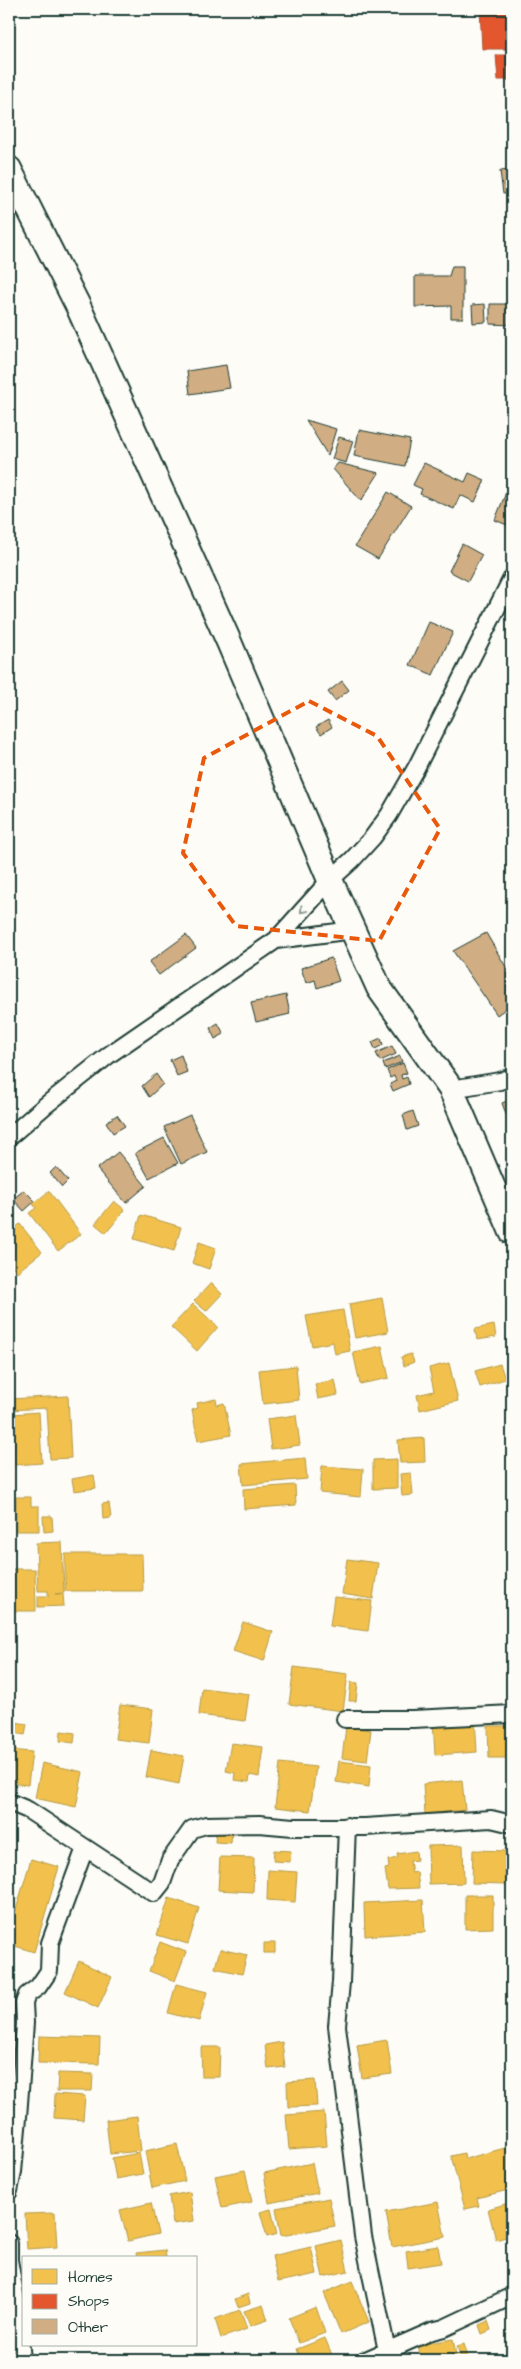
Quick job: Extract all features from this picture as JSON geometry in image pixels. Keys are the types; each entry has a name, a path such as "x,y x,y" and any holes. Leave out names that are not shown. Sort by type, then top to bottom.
{"main road":[{"path":"9,170 78,306 229,642 330,880 379,988 451,1089 512,1232"}],"street":[{"path":"9,1137 110,1054 276,940 330,880 352,860 390,815 416,768 512,578"},
{"path":"276,940 353,930"},
{"path":"451,1089 500,1081 512,1077"},
{"path":"345,1719 413,1719 512,1714"},
{"path":"9,1802 28,1810 154,1893 162,1882 170,1860 192,1829 226,1823 293,1827 365,1827 491,1819 512,1824"},
{"path":"347,1826 341,1982 336,2026 363,2236 386,2351"},
{"path":"9,2191 13,2172 16,2054 25,2023 24,2003 27,1996 38,1986 49,1971 50,1942 85,1848"},
{"path":"9,2244 9,2260 17,2306 22,2360"},
{"path":"366,2360 444,2328 512,2296"}],"highlighted area":[{"path":"309,701 377,736 440,829 379,941 236,926 183,853 204,758"}],"building: Homes":[{"path":"49,1191 81,1234 58,1251 29,1213 36,1208 33,1204"},
{"path":"114,1201 125,1210 106,1233 95,1224"},
{"path":"141,1215 181,1227 174,1251 134,1239"},
{"path":"20,1224 42,1252 17,1272 9,1262 11,1258 9,1255 9,1233"},
{"path":"199,1242 216,1248 209,1269 192,1263"},
{"path":"211,1283 222,1294 206,1311 194,1301"},
{"path":"382,1298 388,1332 355,1338 349,1304"},
{"path":"193,1304 218,1327 197,1351 171,1327"},
{"path":"343,1310 350,1351 335,1354 333,1342 312,1346 306,1316"},
{"path":"494,1325 496,1337 477,1340 475,1329"},
{"path":"382,1346 389,1378 360,1384 353,1352"},
{"path":"411,1354 414,1362 404,1366 401,1357"},
{"path":"449,1363 458,1401 420,1410 417,1395 434,1391 429,1368"},
{"path":"500,1364 505,1379 480,1387 475,1371"},
{"path":"296,1366 299,1400 263,1404 259,1370"},
{"path":"335,1380 338,1395 318,1399 315,1384"},
{"path":"68,1396 71,1458 50,1459 47,1408 9,1410 9,1399"},
{"path":"216,1399 217,1405 224,1403 231,1435 198,1441 192,1410 198,1408 197,1403"},
{"path":"39,1412 42,1463 15,1465 12,1414"},
{"path":"296,1415 300,1445 271,1449 267,1419"},
{"path":"424,1438 425,1462 400,1463 398,1440"},
{"path":"305,1458 307,1479 243,1485 241,1464"},
{"path":"397,1459 397,1488 373,1489 373,1460"},
{"path":"322,1466 363,1469 361,1497 320,1493"},
{"path":"411,1473 413,1495 402,1496 400,1474"},
{"path":"94,1475 96,1488 74,1491 72,1479"},
{"path":"295,1485 296,1505 244,1509 243,1489"},
{"path":"16,1497 31,1497 31,1506 39,1506 39,1531 16,1531"},
{"path":"109,1503 111,1518 103,1519 102,1504"},
{"path":"43,1516 52,1516 53,1531 44,1532"},
{"path":"62,1542 64,1593 55,1594 63,1594 64,1606 38,1607 38,1596 48,1596 48,1591 38,1591 36,1543"},
{"path":"65,1554 142,1554 143,1591 65,1591"},
{"path":"347,1559 378,1563 373,1599 342,1594"},
{"path":"11,1569 35,1569 36,1611 12,1611"},
{"path":"334,1597 372,1601 368,1631 330,1626"},
{"path":"243,1622 273,1632 264,1661 233,1651"},
{"path":"294,1667 348,1674 343,1711 289,1704"},
{"path":"351,1682 358,1683 356,1701 349,1701"},
{"path":"202,1688 249,1694 245,1721 199,1715"},
{"path":"120,1705 153,1709 149,1743 115,1739"},
{"path":"475,1718 477,1752 435,1755 433,1720"},
{"path":"9,1721 27,1724 25,1735 9,1732"},
{"path":"488,1726 512,1726 512,1758 489,1758"},
{"path":"346,1727 371,1730 367,1761 342,1758"},
{"path":"61,1731 75,1733 74,1743 60,1741"},
{"path":"231,1743 263,1747 259,1777 250,1775 249,1782 234,1780 235,1773 226,1771"},
{"path":"9,1750 32,1752 28,1785 9,1783"},
{"path":"151,1750 184,1756 179,1784 146,1777"},
{"path":"339,1761 371,1765 369,1787 336,1782"},
{"path":"42,1763 83,1772 76,1807 35,1798"},
{"path":"280,1763 316,1767 310,1811 275,1807"},
{"path":"507,1771 512,1771 512,1806 510,1806"},
{"path":"462,1780 465,1810 425,1814 423,1784"},
{"path":"216,1831 232,1831 231,1843 215,1842"},
{"path":"463,1845 464,1883 429,1884 428,1846"},
{"path":"274,1850 291,1851 290,1862 273,1861"},
{"path":"473,1850 507,1851 506,1884 472,1883"},
{"path":"416,1851 417,1860 410,1861 412,1873 417,1872 419,1888 388,1889 385,1869 389,1868 388,1860 398,1858 397,1854"},
{"path":"220,1857 254,1858 253,1892 218,1890"},
{"path":"31,1859 59,1867 34,1952 9,1944 9,1911 15,1913"},
{"path":"268,1870 297,1872 295,1902 267,1900"},
{"path":"465,1895 493,1895 493,1928 465,1929"},
{"path":"169,1898 199,1908 188,1944 157,1935"},
{"path":"423,1900 425,1932 365,1936 364,1903"},
{"path":"160,1942 186,1952 175,1981 149,1971"},
{"path":"264,1943 275,1943 275,1953 264,1953"},
{"path":"220,1949 247,1955 242,1974 215,1968"},
{"path":"79,1961 112,1977 98,2008 65,1992"},
{"path":"176,1984 207,1992 199,2021 168,2013"},
{"path":"39,2036 100,2038 99,2064 38,2063"},
{"path":"387,2040 392,2074 362,2078 357,2045"},
{"path":"282,2042 285,2067 268,2069 265,2045"},
{"path":"201,2047 220,2047 219,2077 202,2077"},
{"path":"58,2073 93,2074 92,2091 57,2091"},
{"path":"315,2080 317,2106 288,2107 287,2082"},
{"path":"55,2094 85,2096 83,2120 54,2118"},
{"path":"324,2112 327,2146 289,2149 286,2115"},
{"path":"137,2116 141,2151 110,2154 106,2120"},
{"path":"177,2144 185,2181 152,2188 145,2151"},
{"path":"512,2146 512,2189 477,2198 479,2206 465,2209 451,2156 464,2153 465,2159"},
{"path":"139,2153 143,2174 116,2179 112,2158"},
{"path":"312,2163 318,2193 269,2203 264,2173"},
{"path":"245,2170 252,2202 222,2208 215,2176"},
{"path":"190,2192 194,2221 173,2224 169,2196"},
{"path":"329,2198 335,2226 281,2236 276,2208"},
{"path":"438,2202 445,2237 392,2247 386,2212"},
{"path":"512,2202 512,2235 496,2240 488,2209"},
{"path":"151,2203 158,2234 128,2241 120,2210"},
{"path":"271,2209 277,2234 267,2237 260,2212"},
{"path":"55,2213 57,2247 27,2249 25,2214"},
{"path":"341,2240 348,2271 323,2277 316,2246"},
{"path":"438,2246 441,2263 408,2268 406,2251"},
{"path":"311,2247 317,2274 278,2282 272,2256"},
{"path":"165,2250 166,2256 137,2256 136,2253"},
{"path":"352,2281 369,2322 341,2334 324,2293"},
{"path":"248,2294 250,2303 238,2307 235,2299"},
{"path":"263,2305 268,2320 250,2326 244,2311"},
{"path":"316,2307 325,2333 299,2343 289,2318"},
{"path":"240,2310 247,2329 221,2338 215,2319"},
{"path":"488,2321 491,2330 482,2334 479,2325"},
{"path":"325,2338 334,2360 301,2360 297,2349"},
{"path":"453,2339 457,2360 421,2360 418,2345"},
{"path":"464,2344 468,2357 461,2359 457,2346"}],"building: Shops":[{"path":"480,9 512,9 512,49 482,49"},
{"path":"496,55 512,55 512,80 498,80"}],"building: Other":[{"path":"511,170 512,193 503,194 500,171"},
{"path":"452,266 463,266 463,318 451,318 451,306 415,307 415,276 449,276"},
{"path":"485,304 486,322 473,323 472,305"},
{"path":"490,304 512,304 512,325 490,324"},
{"path":"226,365 230,388 190,394 187,371"},
{"path":"306,420 336,429 328,456"},
{"path":"359,430 410,440 405,466 354,456"},
{"path":"339,437 353,441 346,463 332,459"},
{"path":"338,463 379,473 361,501 333,469"},
{"path":"424,463 465,482 469,473 485,480 475,502 460,495 454,509 420,494 422,489 413,485"},
{"path":"507,490 512,492 512,527 495,520"},
{"path":"388,492 411,506 378,559 355,546"},
{"path":"462,544 482,555 468,581 449,571"},
{"path":"429,622 453,632 433,675 410,665"},
{"path":"342,681 349,690 335,701 328,692"},
{"path":"328,720 332,727 321,734 316,727"},
{"path":"486,933 512,977 512,1004 497,1015 453,951"},
{"path":"186,935 196,948 159,975 149,962"},
{"path":"331,958 339,981 317,988 315,980 306,983 301,968"},
{"path":"286,995 290,1014 256,1022 251,1003"},
{"path":"218,1023 224,1034 215,1039 210,1028"},
{"path":"381,1038 383,1045 375,1049 372,1042"},
{"path":"392,1046 396,1054 380,1061 376,1053"},
{"path":"181,1055 187,1072 177,1076 170,1060"},
{"path":"400,1056 402,1062 385,1069 383,1063"},
{"path":"403,1063 407,1073 401,1075 402,1079 407,1077 409,1084 393,1091 390,1084 396,1081 394,1076 390,1078 387,1070"},
{"path":"156,1074 163,1084 149,1097 142,1086"},
{"path":"512,1099 512,1125 510,1125 502,1103"},
{"path":"413,1111 418,1126 407,1130 403,1115"},
{"path":"117,1115 125,1126 113,1133 106,1122"},
{"path":"190,1115 207,1152 181,1164 164,1127"},
{"path":"164,1138 178,1163 149,1178 135,1153"},
{"path":"118,1152 146,1186 126,1203 97,1169"},
{"path":"56,1167 68,1181 62,1187 50,1173"},
{"path":"24,1190 35,1201 24,1211 13,1199"}]}
